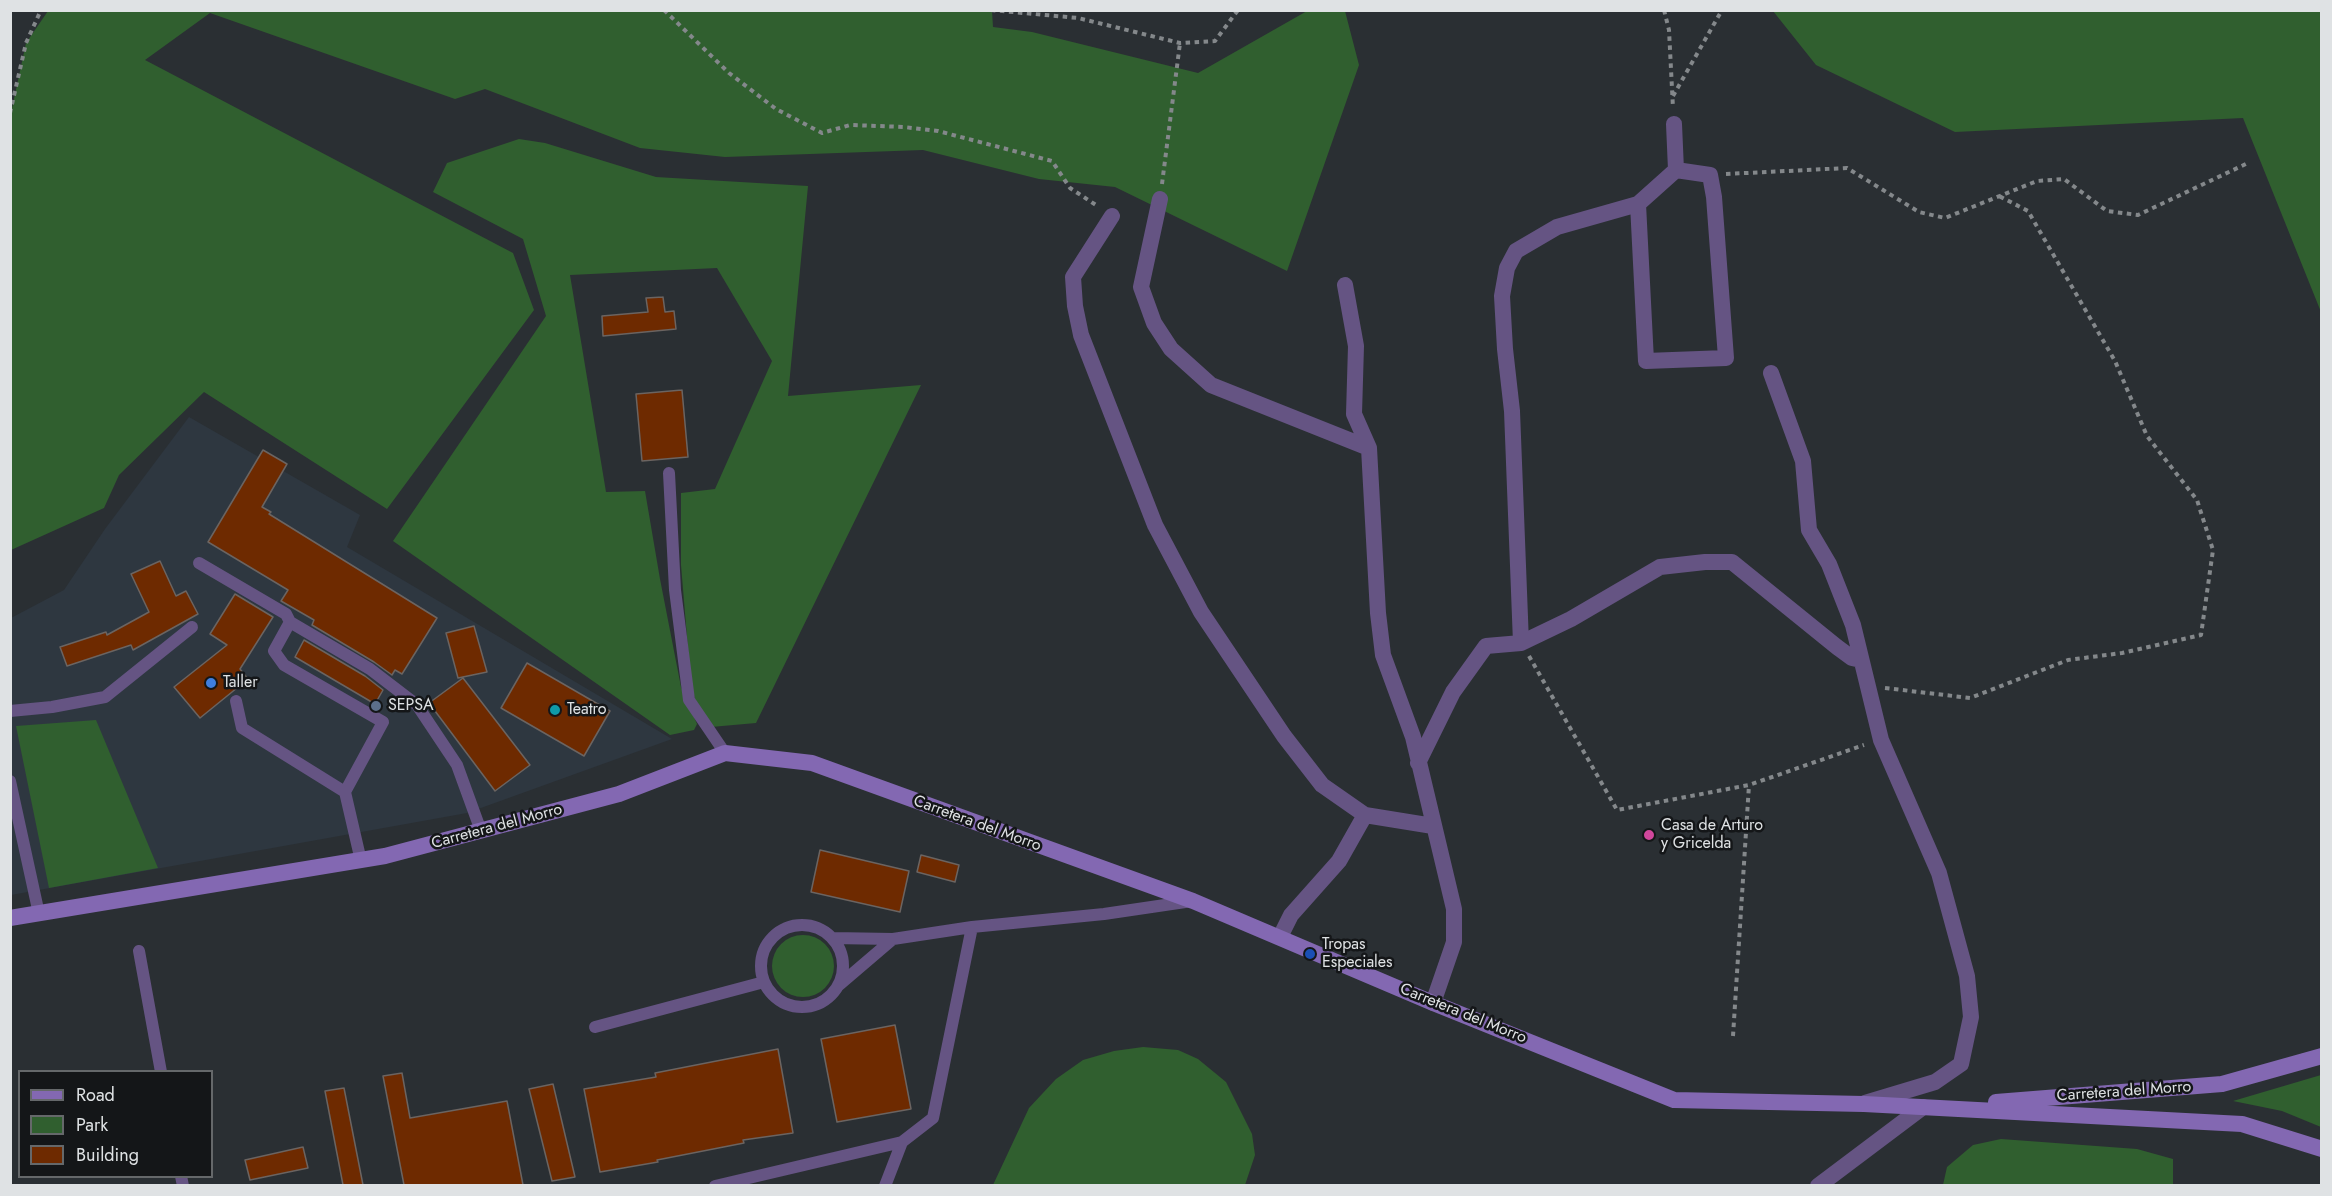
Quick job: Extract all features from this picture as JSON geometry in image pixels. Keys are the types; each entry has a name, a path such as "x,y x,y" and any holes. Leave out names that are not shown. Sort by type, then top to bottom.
{"main road":[{"name":"Carretera del Morro","path":"10,918 385,856 619,794 726,753 812,763 1193,901 1433,1003 1674,1100 1864,1104 2242,1124 2322,1149"},
{"name":"Carretera del Morro","path":"1923,1107 2222,1084 2322,1056"}],"street":[{"path":"1674,124 1676,170"},
{"path":"1638,204 1646,361 1726,358 1714,197 1710,175 1676,170"},
{"path":"1521,643 1512,411 1502,296 1507,268 1516,251 1557,226 1638,204 1676,170"},
{"path":"1160,199 1141,288 1154,323 1171,349 1211,385 1369,448"},
{"path":"1112,216 1073,277 1075,306 1082,335 1155,525 1202,612 1284,736 1322,785 1365,815 1433,826"},
{"path":"1345,285 1356,346 1354,414 1369,448 1378,613 1383,655 1413,737 1454,909 1454,942 1433,1003"},
{"path":"1771,373 1803,461 1809,530 1833,574 1853,624 1881,740 1939,873 1967,976 1971,1017 1961,1064 1935,1082 1864,1104"},
{"path":"1419,763 1453,692 1486,646 1521,643 1571,619 1660,567 1705,562 1731,562 1837,647 1852,658 1861,660"},
{"path":"1280,937 1291,915 1339,861 1365,815"},
{"path":"1818,1185 1923,1107"}],"lane":[{"path":"669,473 675,590 689,700 726,753"},
{"path":"199,563 286,614 290,622 370,669 417,705 457,765 481,831"},
{"path":"290,622 274,651 284,665 383,722 345,792 361,861"},
{"path":"10,711 52,707 105,697 192,627"},
{"path":"236,701 242,728 345,792"},
{"path":"10,781 39,914"},
{"path":"832,938 894,939 972,927 1104,914 1193,901"},
{"path":"838,986 843,961 832,938 820,930 807,926 793,927 780,932 769,942 763,954 761,968 764,982 772,994 782,1002 807,1007 819,1004 830,996 838,986 894,939"},
{"path":"715,1185 902,1142 933,1118 972,927"},
{"path":"139,951 161,1070"},
{"path":"595,1027 764,982"},
{"path":"885,1185 902,1142"}],"path":[{"path":"10,113 26,43 41,10"},
{"path":"664,10 729,73 776,109 822,133 850,125 938,131 1052,161 1070,188 1112,216"},
{"path":"991,10 1078,18 1180,43 1215,41 1238,10"},
{"path":"1664,10 1669,30 1674,124"},
{"path":"1672,96 1722,10"},
{"path":"1160,199 1180,43"},
{"path":"1710,175 1847,168 1919,212 1945,218 2037,181 2064,179 2107,211 2138,215 2248,163"},
{"path":"1867,686 1970,698 2068,660 2122,653 2201,634 2213,550 2198,500 2147,435 2115,361 2028,211 1999,196"},
{"path":"1521,643 1617,810 1749,785 1881,740"},
{"path":"1733,1036 1749,785"}],"shaded area":[{"path":"189,417 360,515 347,547 672,739 467,813 11,895 11,618 64,590 105,529"}],"green space":[{"path":"48,11 992,11 993,27 1032,32 1198,73 1307,11 1345,11 1359,65 1287,271 1115,187 1039,179 923,150 725,157 640,148 485,89 455,99 210,13 145,60 513,253 534,310 387,509 204,392 119,475 104,508 11,550 11,113 26,43"},
{"path":"1773,11 2321,11 2321,312 2243,118 1955,132 1816,65"},
{"path":"519,139 545,143 656,177 808,186 788,396 921,385 756,723 711,727 695,699 691,685 681,565 681,493 715,489 772,361 717,268 570,275 606,492 645,491 681,687 697,724 694,730 670,735 393,541 546,316 523,239 433,192 447,163"},
{"path":"96,720 158,868 49,888 16,726"},
{"path":"803,935 815,937 825,944 832,954 834,966 832,978 825,988 815,995 803,997 791,995 781,988 774,978 772,966 774,954 781,944 791,937"},
{"path":"1143,1047 1178,1050 1198,1059 1226,1082 1252,1134 1255,1155 1245,1185 993,1185 1029,1108 1056,1079 1083,1060 1114,1051"},
{"path":"2321,1075 2321,1127 2282,1111 2233,1101"},
{"path":"2001,1139 2137,1149 2173,1159 2173,1185 1943,1185 1947,1167 1973,1145"}],"building":[{"path":"663,297 665,312 674,311 676,329 603,336 602,316 648,312 646,298"},
{"path":"682,390 688,457 642,461 636,394"},
{"path":"263,450 287,464 262,507 271,512 269,514 437,618 402,674 395,670 392,675 312,625 314,620 281,601 288,590 208,542"},
{"path":"160,561 176,596 186,591 198,614 133,650 131,645 67,666 60,647 106,632 107,635 149,612 131,574"},
{"path":"235,594 273,617 240,669 248,679 200,718 174,687 227,645 210,634"},
{"path":"474,626 487,672 458,678 446,633"},
{"path":"304,640 365,676 383,690 375,704 295,657"},
{"name":"Teatro","path":"527,663 610,711 584,756 501,708"},
{"path":"463,678 530,765 495,791 429,703"},
{"path":"820,850 909,871 900,912 811,892"},
{"path":"921,855 959,865 955,882 917,872"},
{"path":"895,1025 911,1109 837,1122 821,1039"},
{"path":"778,1049 793,1133 743,1140 744,1143 600,1172 584,1089 656,1077 655,1073"},
{"path":"402,1073 410,1118 507,1101 523,1185 404,1185 383,1076"},
{"path":"553,1084 575,1177 552,1181 529,1089"},
{"path":"344,1088 363,1185 343,1185 325,1091"},
{"path":"303,1147 308,1168 250,1180 245,1160"}],"place":[{"name":"Taller","path":"211,683"},
{"name":"SEPSA","path":"376,706"},
{"name":"Teatro","path":"555,710"},
{"name":"Casa de Arturo y Gricelda","path":"1649,835"},
{"name":"Tropas Especiales","path":"1310,954"}]}
